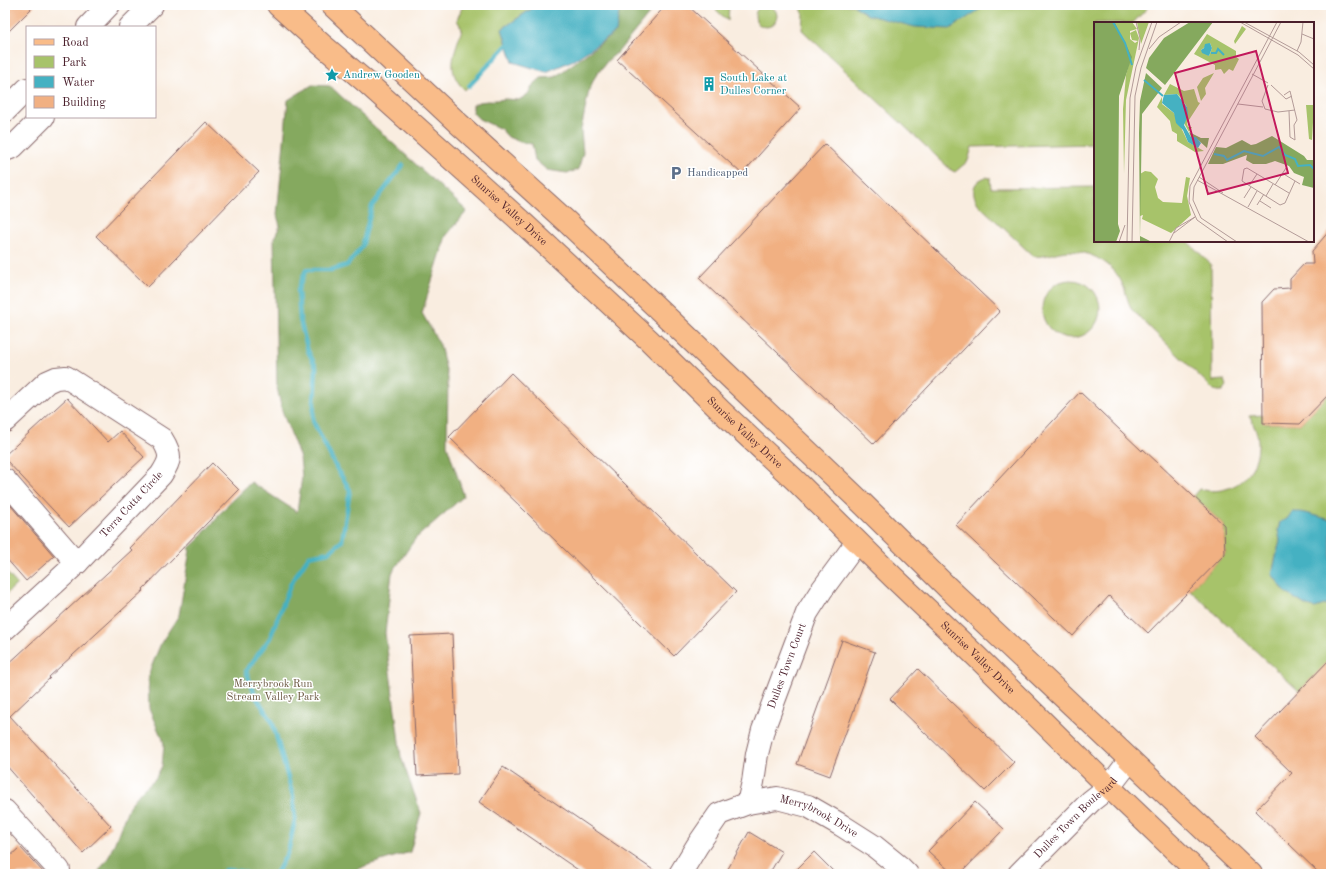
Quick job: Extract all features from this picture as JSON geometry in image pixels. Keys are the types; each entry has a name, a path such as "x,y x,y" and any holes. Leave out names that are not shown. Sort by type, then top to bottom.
{"main road":[{"name":"Sunrise Valley Drive","path":"278,5 524,224 649,340 722,412 795,480 917,601 975,655 1108,787 1200,874"},
{"path":"332,5 448,114 567,222 862,503 946,587 1251,874"}],"street":[{"path":"89,26 110,5"},
{"path":"131,26 152,5"},
{"path":"5,111 26,89"},
{"path":"5,150 12,147 42,118"},
{"name":"Terra Cotta Circle","path":"5,421 47,382 56,378 66,377 162,439 168,449 169,463 161,475 77,563 5,629"},
{"path":"5,480 77,563"},
{"name":"Dulles Town Court","path":"748,803 763,730 807,613 821,591 857,542"},
{"name":"Dulles Town Boulevard","path":"1020,874 1091,801 1108,787 1130,760"},
{"name":"Merrybrook Drive","path":"680,874 719,814 748,803 777,798 808,806 841,825 867,842 907,874"},
{"path":"7,817 59,870"}],"green space":[{"path":"463,5 537,5 502,29 507,45 465,90 455,76 453,68 454,53 462,29 457,20"},
{"path":"620,5 659,5 649,14 618,52 608,60 595,77 589,90 581,130 583,153 578,170 567,173 547,170 535,160 532,144 520,142 508,137 501,129 479,119 473,113 473,105 479,102 505,99 519,100 528,94 532,86 541,78 555,77 616,32"},
{"path":"711,5 729,5 728,21"},
{"path":"762,5 770,5 777,12 777,20 770,27 762,27 755,20 755,12"},
{"path":"800,5 853,5 868,15 989,5 1150,5 1134,22 1094,22 1094,144 972,147 968,161 955,172 951,170 802,30 803,13"},
{"name":"Merrybrook Run Stream Valley Park","path":"312,85 330,86 467,211 446,236 422,313 440,345 448,378 447,445 464,496 415,539 392,573 385,633 401,757 421,813 410,852 365,866 349,874 97,874 108,858 129,806 142,790 155,779 162,766 164,745 162,736 149,709 148,680 149,673 161,643 179,615 190,550 189,548 199,539 218,517 217,516 227,507 227,505 251,482 297,512 302,477 300,458 282,411 277,387 274,238 280,226 277,215 288,100"},
{"path":"986,177 990,178 991,188 1094,187 1094,242 1188,242 1211,264 1212,381 1225,380 1227,386 1223,391 1213,389 1133,311 1129,305 1122,283 1107,264 1085,253 1069,251 1042,256 1033,256 976,201 974,189 977,182"},
{"path":"1065,280 1077,280 1092,288 1100,303 1100,315 1092,330 1077,338 1065,338 1050,330 1042,315 1042,303 1050,288"},
{"path":"1331,392 1331,520 1287,519 1280,522 1278,530 1280,540 1272,574 1283,589 1307,606 1331,603 1331,659 1299,691 1190,590 1225,554 1224,525 1193,496 1199,489 1210,491 1231,487 1247,476 1253,467 1258,446 1257,434 1249,416 1263,415 1263,423 1300,424"},
{"path":"5,571 17,584 5,595"}],"water":[{"path":"537,5 620,5 616,32 574,60 546,72 513,62 502,29"},
{"path":"853,5 989,5 985,6 950,29 915,27 868,15"},
{"path":"1292,512 1301,512 1331,520 1331,603 1315,608 1307,606 1286,593 1272,574 1280,540 1278,530 1280,522 1287,519"}],"building":[{"path":"5,5 35,5 5,35"},
{"name":"South Lake at Dulles Corner","path":"666,5 687,5 801,108 742,174 617,60"},
{"path":"206,122 259,172 148,287 96,236"},
{"path":"825,144 1000,311 874,444 699,278"},
{"path":"1331,229 1331,392 1300,424 1263,423 1262,302 1274,289 1290,288 1290,279 1304,264 1313,264 1312,251"},
{"path":"511,373 736,592 674,656 449,437"},
{"path":"1080,392 1142,451 1143,449 1224,525 1225,554 1148,633 1109,596 1073,636 956,525"},
{"path":"67,398 108,442 120,431 144,457 69,527 5,459 5,455"},
{"path":"212,463 239,490 143,589 144,590 49,677 50,678 10,716 111,826 83,853 5,764 5,667 132,550 130,548"},
{"path":"5,499 54,556 26,581 5,557"},
{"path":"452,634 458,774 417,776 410,636"},
{"path":"842,640 875,652 830,776 797,764"},
{"path":"1331,658 1331,874 1320,874 1255,811 1292,773 1255,737"},
{"path":"918,669 1014,762 985,791 890,699"},
{"path":"503,767 659,874 584,874 479,802"},
{"path":"975,802 1004,829 960,874 953,874 928,851"},
{"path":"749,832 782,852 769,874 725,874"},
{"path":"20,847 45,874 5,874 5,861"},
{"path":"814,852 836,874 792,874"}],"waterway":[{"path":"469,86 507,45"},
{"path":"276,874 288,852 295,820 293,796 272,721 256,697 246,671 270,638 291,583 309,556 329,552 342,541 350,490 337,469 313,421 316,367 308,351 300,320 298,289 306,270 331,270 347,265 362,247 372,206 403,165"},
{"path":"221,874 225,870 249,874"}],"place":[{"name":"Andrew Gooden","path":"332,75"},
{"name":"South Lake at Dulles Corner","path":"709,84"},
{"name":"Handicapped","path":"676,173"}]}
